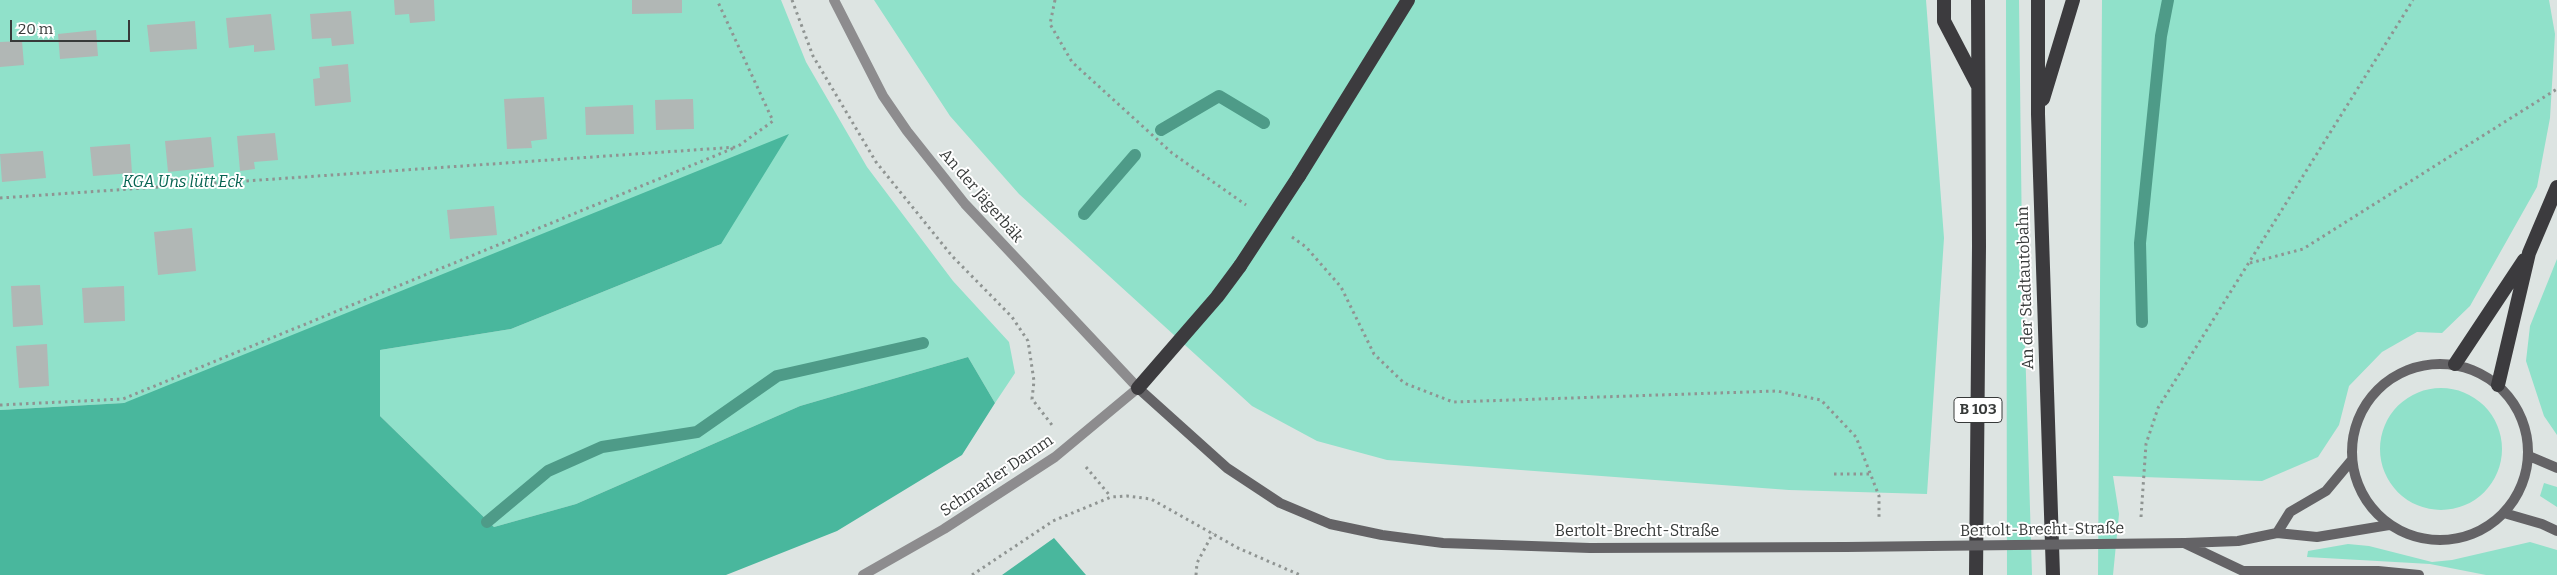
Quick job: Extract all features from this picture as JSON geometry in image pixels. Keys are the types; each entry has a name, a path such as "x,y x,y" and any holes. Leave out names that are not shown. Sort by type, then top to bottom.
{"highway":[{"path":"1138,388 1217,297 1240,266 1299,176 1408,0"},
{"path":"1944,0 1944,21 1979,89"},
{"name":"B 103","path":"1976,575 1978,0"},
{"name":"An der Stadtautobahn","path":"2038,0 2038,114 2053,575"},
{"path":"2038,114 2073,0"},
{"path":"2498,385 2529,253 2557,187"},
{"path":"2455,364 2529,253"}],"main road":[{"path":"2431,363 2455,364 2478,371 2498,385 2512,400 2522,417 2528,436 2529,456 2526,477 2517,496 2504,513 2479,532 2450,540 2418,538 2390,525 2371,508 2362,493 2358,486 2352,461 2352,438 2359,416 2371,395 2388,379 2409,368 2431,363"},
{"name":"Bertolt-Brecht-Straße","path":"1138,388 1227,468 1280,503 1330,524 1382,535 1443,543 1590,548 2184,543 2238,541 2277,533 2317,537 2390,525"},
{"path":"2529,456 2557,468"},
{"path":"2277,533 2290,512 2326,491 2352,461"},
{"path":"2504,513 2542,524 2557,531"},
{"name":"Bertolt-Brecht-Straße","path":"2184,543 2243,571 2378,571 2419,575"}],"street":[{"name":"An der Jägerbäk","path":"834,0 883,96 913,138 965,204 1138,388"},
{"name":"Schmarler Damm","path":"863,575 944,529 1055,457 1138,388"}],"path":[{"path":"0,405 123,399 737,147 773,121 717,0"},
{"path":"792,0 813,56 876,162 952,256 1012,317 1028,341 1034,381 1032,398"},
{"path":"1055,0 1050,24 1072,62 1172,153 1250,208"},
{"path":"2141,519 2146,444 2158,408 2413,0"},
{"path":"2250,263 2303,249 2557,89"},
{"path":"0,198 737,147"},
{"path":"1290,236 1306,247 1341,287 1374,354 1404,383 1453,402 1776,391 1821,400 1856,437 1878,496 1879,526"},
{"path":"1834,474 1870,474"},
{"path":"972,575 1053,521 1111,497 1151,499 1238,548 1300,575"},
{"path":"1196,575 1197,563 1213,533"}],"green space":[{"name":"KGA Uns lütt Eck","path":"0,0 781,0 806,62 867,167 953,281 1009,342 1015,373 995,403 968,357 800,406 576,504 494,527 380,416 380,350 511,329 721,244 124,403 0,410"},
{"path":"874,0 1926,0 1944,238 1927,494 1789,490 1387,460 1317,441 1252,406 1019,194 950,116"},
{"path":"2006,0 2019,0 2022,244 2032,575 2007,575"},
{"path":"2102,0 2549,0 2555,34 2550,118 2537,187 2470,306 2442,333 2417,332 2382,352 2349,386 2339,425 2318,457 2262,481 2113,476 2119,514 2113,575 2098,575"},
{"path":"789,134 721,244 511,329 380,350 380,416 494,527 576,504 800,406 968,357 995,403 962,455 837,531 726,575 0,575 0,410 124,403"},
{"path":"2557,259 2557,435 2544,416 2526,361 2530,326"},
{"path":"2441,388 2453,389 2464,393 2475,398 2484,406 2492,415 2497,426 2501,437 2501,461 2497,472 2492,483 2484,492 2475,500 2464,505 2453,509 2441,510 2429,509 2418,505 2407,500 2398,492 2390,483 2385,472 2381,461 2380,449 2381,437 2385,426 2390,415 2398,406 2407,398 2418,393 2429,389"},
{"path":"2544,483 2557,487 2557,507 2540,496"},
{"path":"1054,538 1086,575 1002,575"},
{"path":"2530,542 2557,550 2557,575 2486,575 2430,564 2307,557 2308,551 2348,544 2369,546 2432,562 2452,560"}],"building":[{"path":"394,0 434,0 435,21 410,23 409,14 395,15"},
{"path":"632,0 682,0 682,13 632,14"},
{"path":"351,11 354,44 332,46 331,38 312,39 310,14"},
{"path":"271,14 275,50 254,52 254,45 229,48 226,18"},
{"path":"195,21 197,49 150,52 147,25"},
{"path":"96,30 98,56 60,59 58,34"},
{"path":"22,41 24,65 0,67 0,42"},
{"path":"348,64 351,102 315,106 313,79 320,78 319,67"},
{"path":"544,97 547,139 531,141 532,148 507,149 504,99"},
{"path":"693,99 694,129 656,130 655,100"},
{"path":"633,105 634,134 586,135 585,107"},
{"path":"275,133 278,160 254,162 255,169 240,171 237,136"},
{"path":"211,137 214,167 168,172 165,141"},
{"path":"130,144 132,173 93,176 90,147"},
{"path":"43,151 46,178 2,182 0,154"},
{"path":"494,206 497,235 450,239 447,210"},
{"path":"192,228 196,271 158,275 154,232"},
{"path":"40,285 43,325 13,327 11,286"},
{"path":"124,286 125,321 84,323 82,288"},
{"path":"47,344 49,386 19,388 16,346"}],"waterway":[{"path":"2142,322 2140,243 2161,36 2168,0"},
{"path":"1161,130 1219,96 1264,123"},
{"path":"1084,214 1135,155"},
{"path":"487,522 548,471 602,447 697,432 777,376 923,343"}]}
